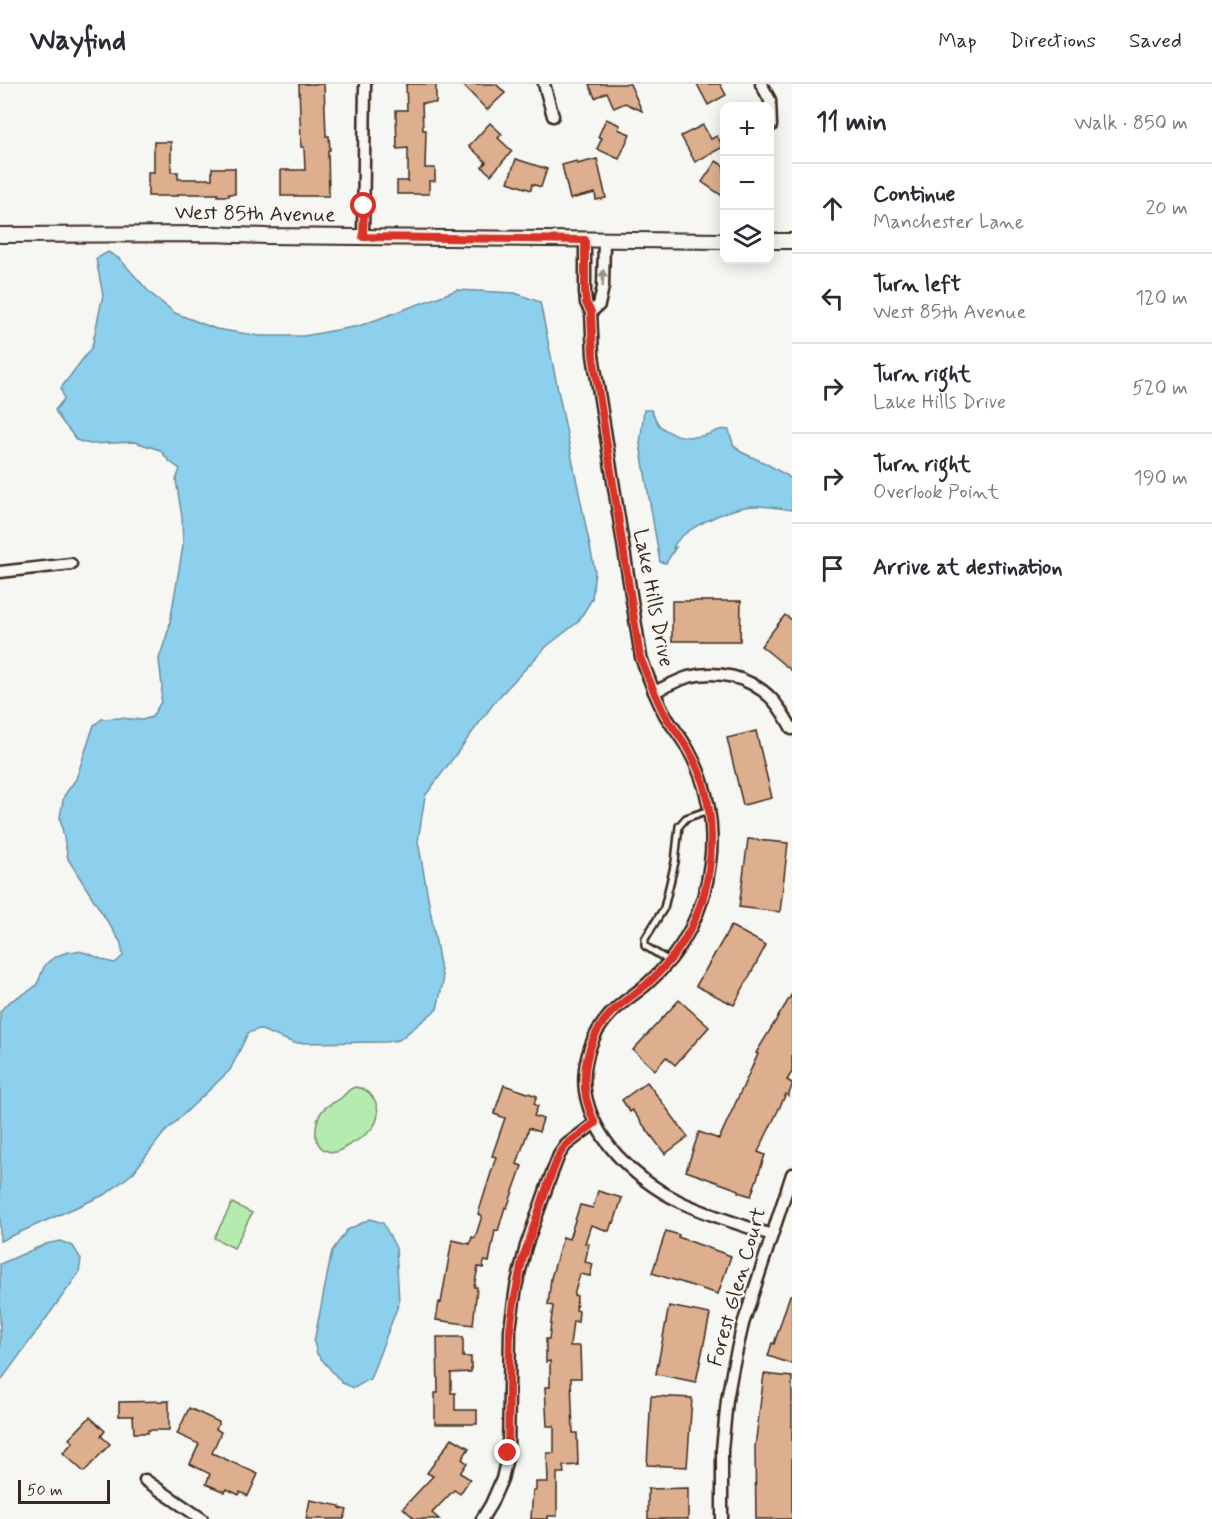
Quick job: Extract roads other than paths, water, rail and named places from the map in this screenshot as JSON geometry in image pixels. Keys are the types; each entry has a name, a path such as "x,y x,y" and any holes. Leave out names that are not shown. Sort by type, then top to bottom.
{"street":[{"path":"363,237 365,84"},
{"path":"543,84 554,116"},
{"path":"761,84 770,102"},
{"name":"West 85th Avenue","path":"0,235 212,234 720,241"},
{"name":"Lake Hills Drive","path":"585,240 586,303 591,312 593,355 640,657 666,717 694,761 704,786 711,834 711,861 702,902 682,943 669,961 646,985 609,1014 601,1025 588,1054 585,1075 586,1099 600,1132 615,1153 640,1178 684,1205 772,1235"},
{"name":"Lake Hills Drive","path":"591,312 599,305 603,288 604,240"},
{"path":"774,241 792,241"},
{"path":"0,572 71,564"},
{"path":"654,692 677,681 704,674 729,675 752,684 770,697 792,729"},
{"path":"482,1519 502,1479 508,1453 510,1329 526,1246 559,1155 566,1145 595,1123"},
{"name":"Forest Glen Court","path":"722,1519 722,1450 731,1376 739,1339 792,1174"},
{"path":"145,1480 202,1519"}],"lane":[{"path":"669,961 645,946 645,939 663,908 675,862 679,826 686,818 709,810"}],"water":[{"path":"108,252 120,259 150,293 175,313 216,329 260,336 304,336 359,326 457,290 515,293 540,302 595,571 592,599 578,622 547,646 497,699 425,796 418,841 443,982 437,1009 399,1040 386,1042 294,1043 259,1029 248,1033 230,1070 163,1134 133,1173 106,1194 0,1241 0,1012 11,1001 36,986 46,964 60,955 77,951 115,963 123,956 121,943 68,859 60,817 64,796 76,779 94,725 102,719 142,720 152,717 161,702 159,659 169,628 183,546 182,517 176,480 180,469 160,450 135,442 90,444 76,440 55,410 64,399 61,388 92,347 103,295 96,259"},
{"path":"644,410 651,410 660,426 676,435 695,437 720,430 729,430 733,444 741,452 788,476 792,481 792,510 757,506 727,512 684,534 677,541 666,563 660,562 640,444"},
{"path":"370,1219 383,1223 396,1248 399,1303 370,1379 354,1388 342,1383 317,1354 314,1342 332,1251 347,1230"},
{"path":"60,1241 73,1246 81,1259 79,1273 0,1382 0,1264 46,1244"}]}
